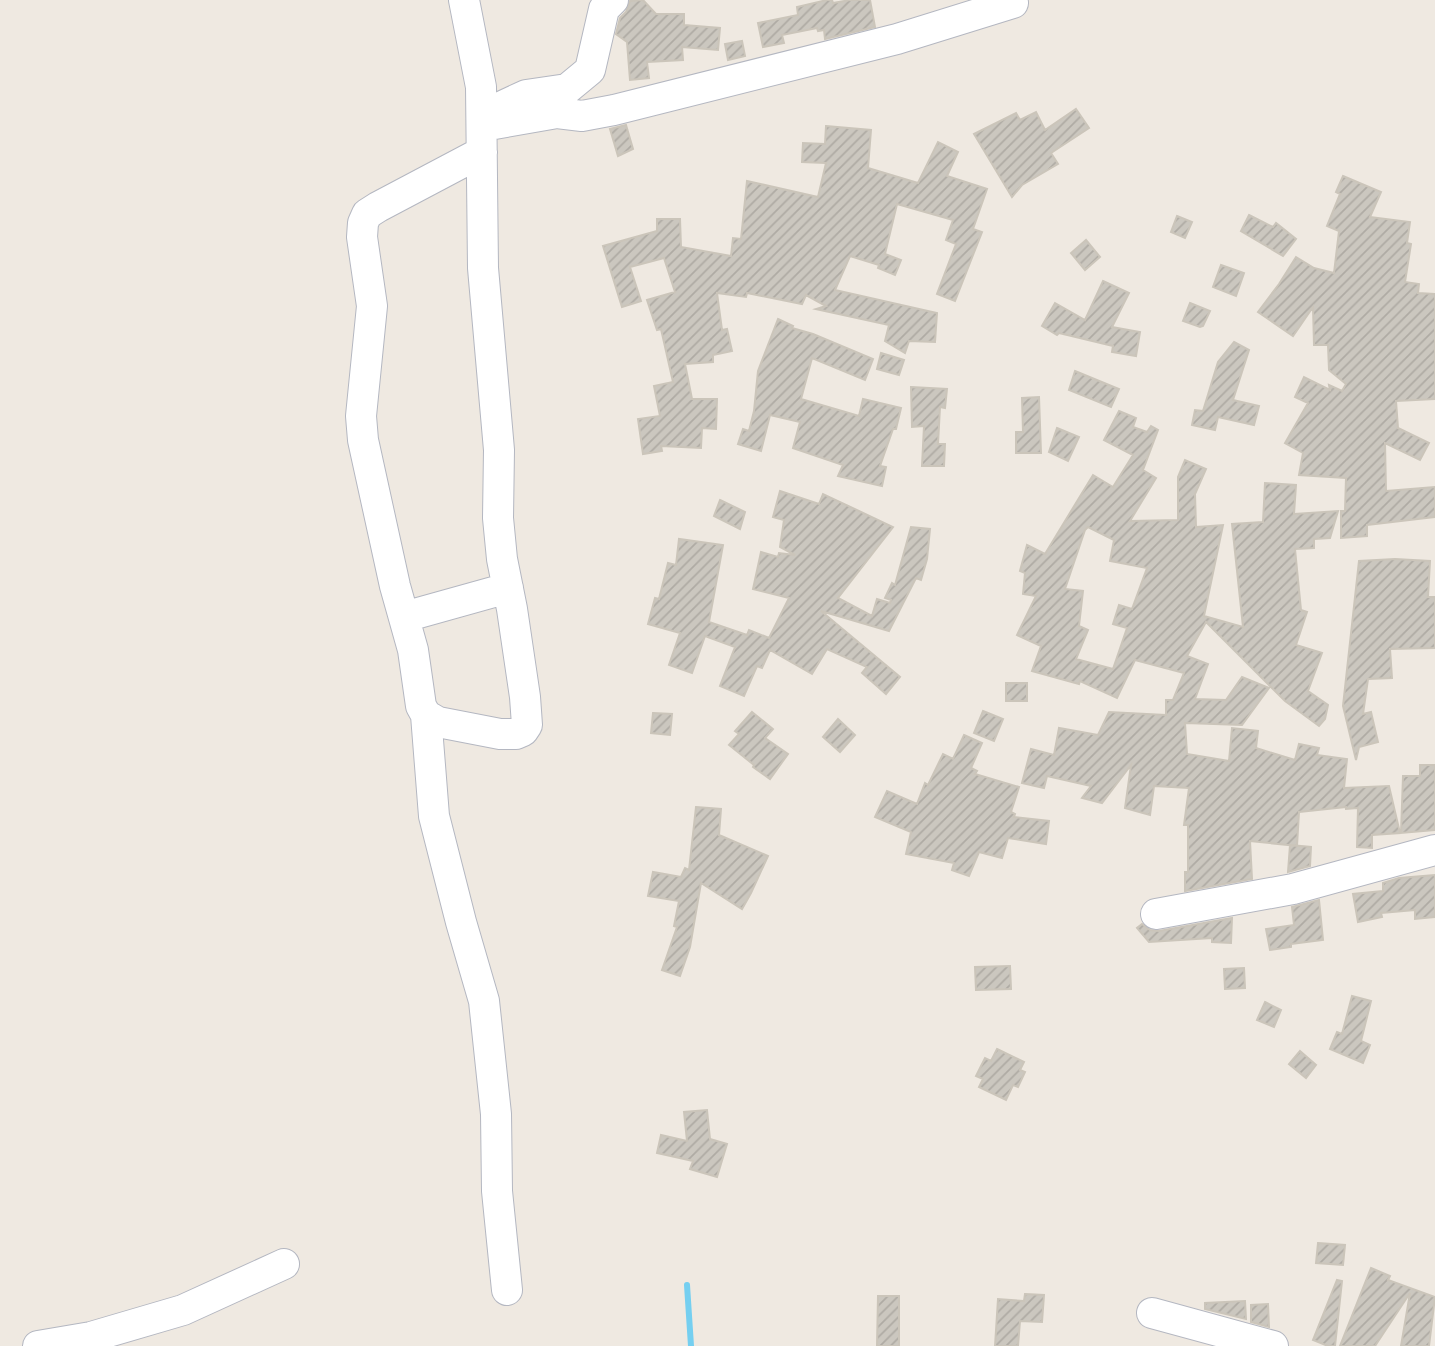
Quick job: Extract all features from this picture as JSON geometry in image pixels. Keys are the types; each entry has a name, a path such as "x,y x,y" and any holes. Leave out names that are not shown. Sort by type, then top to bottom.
{"street":[{"path":"426,715 438,722 500,734 523,732 527,725 526,697 502,559 498,518 499,450 483,268 481,87 464,0"},
{"path":"507,1290 498,1191 496,1114 484,1001 434,816 426,715 421,705 413,650 395,586 363,440 361,416 372,306 362,237 363,223 367,214 483,131 526,95 567,89 590,70 604,9 612,0"},
{"path":"483,131 557,113 582,116 614,110 897,39 1013,3"},
{"path":"404,617 508,588"},
{"path":"1156,914 1293,889 1435,850"},
{"path":"38,1346 91,1337 183,1310 284,1264"},
{"path":"1152,1313 1273,1346"}],"building":[{"path":"643,0 656,14 684,14 684,25 720,28 718,50 682,47 683,60 647,62 649,78 630,80 627,42 616,34 620,18 626,12 630,1"},
{"path":"832,0 833,3 870,0 875,27 825,39 824,30 818,31 817,28 782,35 784,43 763,47 758,23 798,15 797,7"},
{"path":"742,41 745,56 728,60 725,44"},
{"path":"1076,109 1089,128 1051,153 1058,164 1022,185 1012,197 974,134 1016,113 1020,120 1036,112 1045,130"},
{"path":"626,125 633,149 618,156 610,129"},
{"path":"826,126 871,130 868,168 918,183 938,142 958,152 947,176 987,189 973,229 982,232 955,301 937,294 956,244 946,240 953,220 897,204 885,254 901,260 895,275 878,268 879,265 850,256 835,290 937,313 935,342 909,341 905,353 885,341 889,325 816,309 826,306 806,295 802,304 747,293 746,297 717,293 722,330 727,329 732,351 713,355 713,362 685,364 692,399 717,399 716,429 702,428 701,448 661,446 662,451 643,454 638,419 660,416 654,386 673,382 661,329 657,330 647,300 675,292 664,258 630,267 641,301 622,307 603,246 657,231 657,219 680,219 681,247 731,256 733,238 741,239 747,181 818,197 826,163 802,162 803,143 825,144"},
{"path":"1343,176 1381,192 1370,217 1410,222 1407,243 1411,244 1405,282 1419,284 1418,293 1435,294 1435,399 1396,401 1398,428 1429,443 1420,460 1385,443 1386,491 1435,487 1435,517 1367,525 1367,536 1341,538 1341,511 1345,511 1346,478 1299,475 1303,453 1285,443 1308,403 1295,397 1304,377 1330,390 1329,385 1342,391 1346,384 1329,370 1328,345 1314,345 1313,307 1293,336 1258,312 1296,257 1314,268 1334,273 1339,231 1327,226 1340,194 1336,192"},
{"path":"1249,215 1273,227 1276,223 1296,239 1283,256 1241,231"},
{"path":"1177,216 1192,222 1185,238 1171,232"},
{"path":"1086,240 1100,257 1085,270 1071,253"},
{"path":"1221,265 1244,273 1236,296 1213,287"},
{"path":"1103,281 1129,293 1112,327 1140,332 1136,356 1112,352 1113,346 1059,333 1057,335 1042,326 1055,303 1085,320"},
{"path":"1190,303 1210,311 1203,326 1183,321"},
{"path":"778,319 793,326 792,328 873,359 865,380 812,358 801,399 859,416 863,399 901,408 896,429 893,429 880,466 886,467 882,486 838,476 843,465 793,448 800,422 770,415 761,451 738,444 743,429 749,431 758,371"},
{"path":"1234,342 1249,350 1233,400 1259,406 1254,425 1218,417 1215,430 1192,425 1195,410 1203,411 1218,362"},
{"path":"881,353 904,360 899,375 877,369"},
{"path":"1075,371 1119,389 1111,407 1069,390"},
{"path":"911,387 947,389 945,408 940,407 938,444 945,444 944,466 922,466 924,426 912,427"},
{"path":"1039,397 1041,453 1016,453 1016,432 1023,432 1022,398"},
{"path":"1119,411 1136,418 1133,427 1147,432 1151,426 1158,430 1143,470 1156,478 1130,521 1178,520 1178,477 1185,460 1206,469 1195,494 1196,527 1223,525 1204,616 1243,627 1232,524 1263,522 1265,483 1296,485 1294,514 1338,511 1330,538 1314,539 1314,548 1295,549 1301,610 1307,612 1296,645 1322,653 1308,691 1328,705 1325,719 1319,726 1285,701 1206,622 1187,656 1208,664 1195,699 1226,700 1242,677 1269,688 1242,725 1185,723 1187,754 1229,761 1232,728 1258,731 1256,748 1295,760 1299,744 1319,748 1317,755 1347,759 1344,788 1389,786 1400,833 1372,835 1372,848 1357,847 1358,808 1299,812 1297,846 1250,841 1252,879 1185,891 1185,872 1188,872 1188,825 1184,825 1189,788 1154,786 1150,815 1125,808 1131,765 1102,803 1082,798 1091,786 1047,776 1044,788 1022,783 1031,749 1054,755 1059,728 1098,735 1109,712 1166,715 1166,700 1173,700 1184,673 1135,660 1117,698 1080,681 1079,684 1032,671 1041,646 1017,635 1036,596 1023,594 1025,573 1020,571 1027,545 1045,554 1093,475 1113,487 1133,455 1104,440","holes":["1088,527 1114,540 1110,561 1147,568 1132,609 1119,605 1113,624 1127,628 1113,669 1076,659 1088,630 1079,626 1083,591 1065,589 1085,530"]},
{"path":"1057,428 1079,437 1068,461 1049,452"},
{"path":"780,491 819,504 823,494 893,527 838,598 872,616 877,599 890,603 891,600 885,598 892,583 895,585 911,527 930,529 927,559 921,580 916,578 889,631 821,611 900,677 886,694 862,673 867,667 827,649 812,674 770,650 762,668 757,666 744,696 720,686 735,647 705,636 692,673 669,665 680,633 648,624 655,598 659,599 668,563 676,565 679,539 723,545 709,622 747,635 749,630 769,638 789,598 753,589 761,552 778,557 779,553 795,555 780,547 784,520 773,517"},
{"path":"720,500 745,512 740,529 714,516"},
{"path":"1359,561 1430,561 1428,597 1435,597 1435,648 1390,649 1392,678 1368,679 1363,714 1371,712 1378,742 1359,747 1356,760 1343,706"},
{"path":"1006,683 1027,683 1027,701 1006,701"},
{"path":"983,711 1003,719 994,741 974,733"},
{"path":"752,712 773,729 765,738 788,754 770,779 729,745 739,734 735,731"},
{"path":"653,713 672,714 670,735 651,733"},
{"path":"838,719 855,735 840,752 823,737"},
{"path":"964,735 982,743 971,768 977,771 975,774 1019,787 1011,812 1015,814 1014,817 1049,821 1046,844 1008,838 1002,858 979,852 969,876 952,870 954,863 906,854 911,832 875,817 887,791 917,804 925,783 928,785 943,754 953,759"},
{"path":"1420,765 1435,765 1435,830 1401,833 1403,776 1420,776"},
{"path":"696,807 721,809 719,835 768,856 742,909 701,883 690,947 680,976 662,970 677,927 674,926 679,901 648,896 653,872 681,877 685,868 689,870"},
{"path":"1290,845 1311,847 1310,866 1288,872"},
{"path":"1435,875 1435,917 1415,919 1415,910 1381,913 1382,917 1358,922 1353,894 1383,891 1383,883 1399,878"},
{"path":"1319,900 1323,940 1270,950 1266,929 1294,925 1292,907"},
{"path":"1232,918 1231,943 1212,942 1212,938 1149,942 1137,928 1142,924 1150,930 1159,931"},
{"path":"1010,966 1011,989 976,990 975,967"},
{"path":"1244,968 1245,988 1225,989 1224,969"},
{"path":"1352,996 1371,1001 1361,1041 1370,1045 1363,1063 1330,1049 1337,1032 1342,1034"},
{"path":"1265,1002 1281,1010 1274,1027 1257,1020"},
{"path":"997,1049 1024,1062 1020,1070 1025,1072 1018,1087 1013,1085 1006,1100 979,1087 983,1079 976,1076 985,1058 991,1061"},
{"path":"1300,1051 1316,1065 1306,1078 1289,1064"},
{"path":"707,1110 710,1139 727,1144 717,1177 690,1169 693,1161 657,1153 661,1135 687,1141 684,1112"},
{"path":"1318,1243 1345,1245 1343,1265 1316,1263"},
{"path":"1371,1268 1390,1276 1388,1280 1435,1297 1429,1346 1401,1346 1410,1293 1375,1346 1340,1346"},
{"path":"1337,1280 1342,1281 1335,1346 1328,1346 1313,1340"},
{"path":"1025,1294 1044,1295 1042,1322 1020,1321 1018,1346 995,1346 998,1299 1024,1301"},
{"path":"878,1296 899,1296 899,1346 877,1346"},
{"path":"1245,1301 1246,1319 1205,1309 1205,1303"},
{"path":"1268,1304 1269,1327 1251,1322 1251,1305"}],"waterway":[{"path":"687,1285 691,1346"}]}
